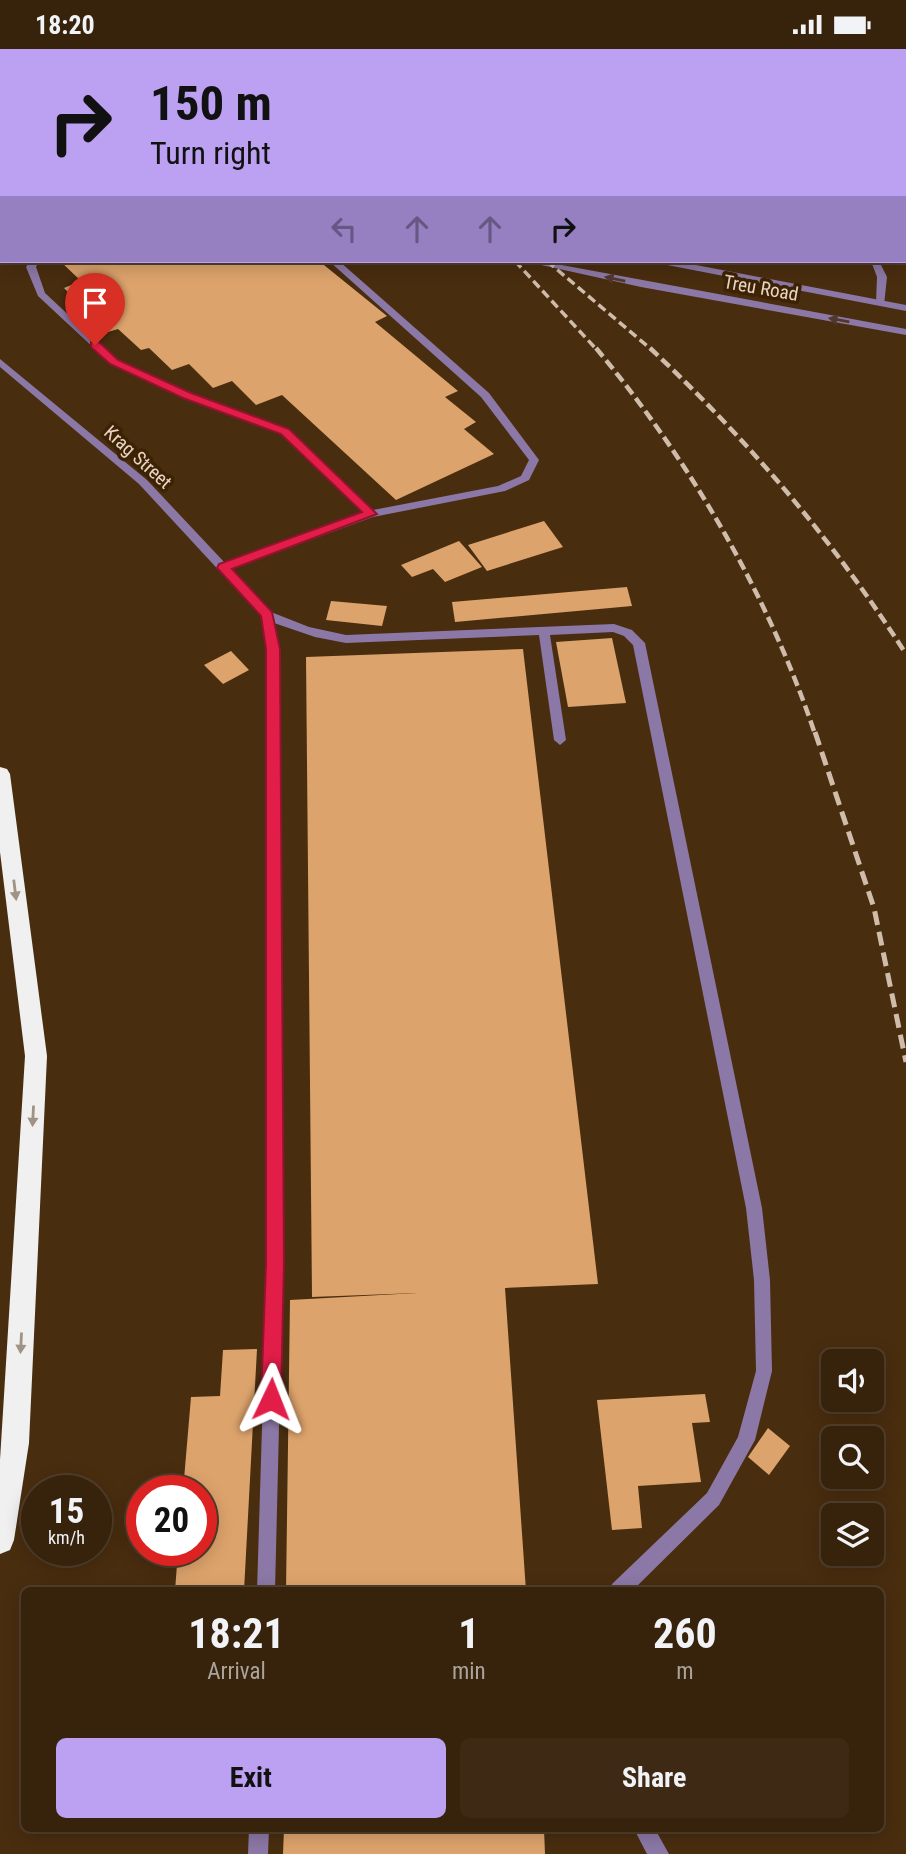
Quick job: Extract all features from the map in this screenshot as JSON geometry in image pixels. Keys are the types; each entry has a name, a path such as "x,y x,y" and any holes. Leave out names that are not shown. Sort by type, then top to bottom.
{"highway":[{"path":"0,774 36,1056 16,1443 0,1540"}],"street":[{"path":"33,263 31,267 41,293 114,362 187,396 285,432 371,514"},
{"path":"223,568 371,514 501,489 525,478 534,460 485,395 336,263"},
{"name":"Treu Road","path":"538,263 906,332"},
{"name":"Treu Road","path":"672,263 906,309"},
{"path":"876,263 882,277 881,303"},
{"name":"Krag Street","path":"0,362 143,482 267,615"},
{"path":"267,615 316,635 346,639 614,628 628,633 639,643 754,1208 762,1280 764,1371 746,1440 713,1499 623,1587"},
{"path":"266,1587 275,1263 274,683 273,649 267,615"},
{"path":"544,631 560,740"},
{"path":"258,1854 259,1832"},
{"path":"646,1832 659,1854"}],"building":[{"path":"62,263 321,263 387,316 375,322 458,391 445,397 476,422 464,429 494,454 396,500 282,395 256,405 232,381 213,388 189,364 172,370 149,348 141,350 118,329 108,332 64,288 81,281"},
{"path":"544,521 563,547 487,571 468,545"},
{"path":"459,541 482,567 445,582 433,569 412,577 401,565"},
{"path":"627,587 632,606 455,622 452,602"},
{"path":"331,601 387,606 382,626 326,620"},
{"path":"612,638 626,703 568,707 556,642"},
{"path":"523,649 598,1284 505,1288 526,1587 286,1587 290,1300 417,1293 312,1297 306,657"},
{"path":"231,651 249,670 223,684 204,665"},
{"path":"257,1349 244,1587 175,1587 177,1566 217,1566 217,1475 184,1475 191,1397 220,1396 223,1350"},
{"path":"705,1394 710,1422 692,1423 701,1482 638,1486 642,1528 612,1530 597,1400"},
{"path":"768,1428 790,1446 769,1475 748,1457"},
{"path":"284,1832 544,1832 545,1854 283,1854"}],"railway":[{"path":"517,263 597,350"},
{"path":"549,263 652,350"},
{"path":"596,348 663,436 723,531 774,631 815,734"},
{"path":"650,348 722,419 788,493 849,571 906,654"},
{"path":"815,732 874,908 906,1062"}],"route":[{"path":"95,345 114,362 187,396 285,432 371,514 223,568 267,615 273,649 275,1263 271,1399"}]}
